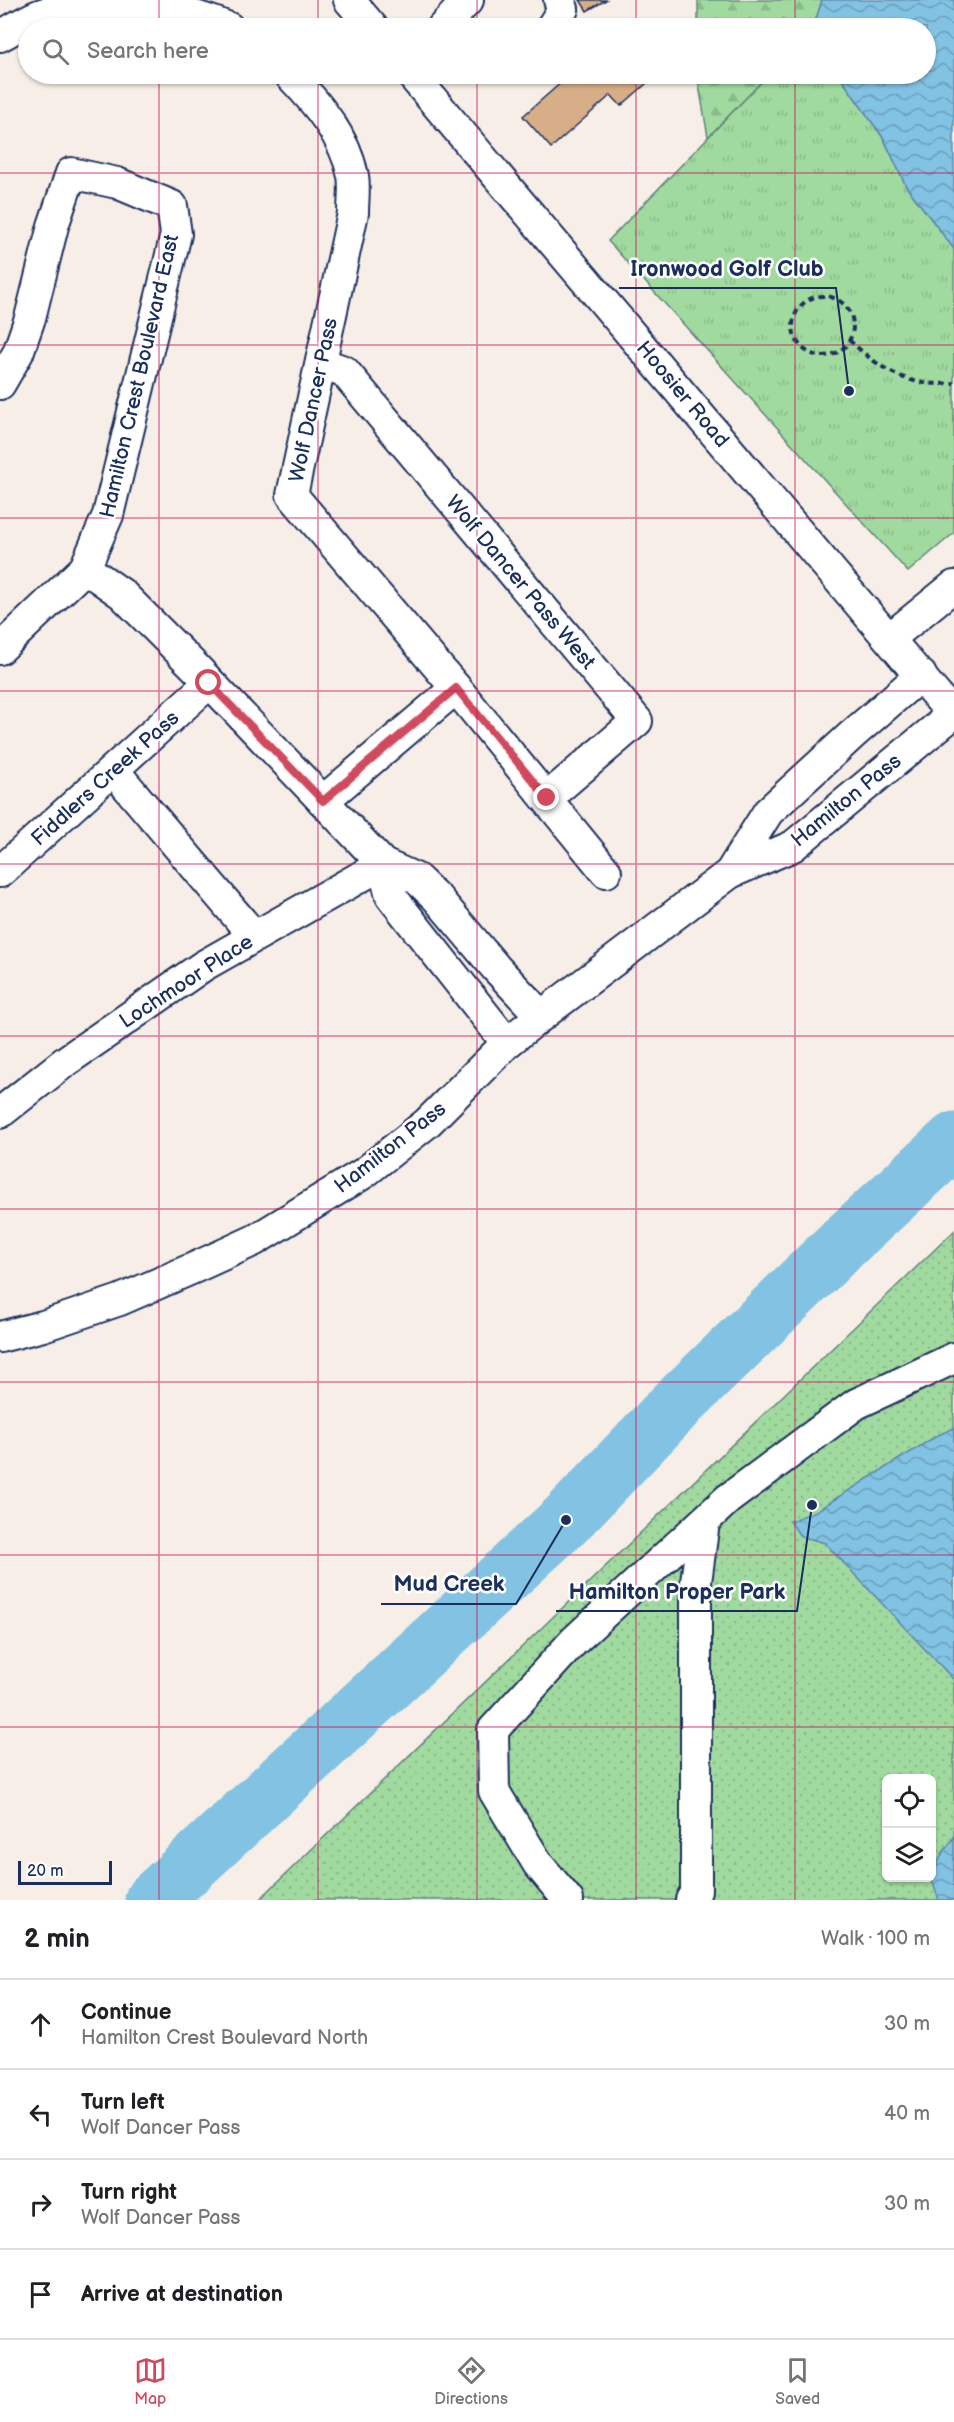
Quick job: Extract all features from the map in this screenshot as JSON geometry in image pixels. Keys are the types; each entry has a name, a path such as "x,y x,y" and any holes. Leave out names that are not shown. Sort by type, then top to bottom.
{"street":[{"path":"350,0 365,18"},
{"path":"451,18 468,0"},
{"path":"557,18 563,9 559,0"},
{"path":"34,18 43,13 104,1 149,2 205,18"},
{"path":"0,36 18,26"},
{"name":"Wolf Dancer Pass","path":"299,84 339,137 353,176 353,213 292,495 456,688 606,872"},
{"name":"Hoosier Road","path":"420,84 954,714"},
{"name":"Hamilton Crest Boulevard East","path":"0,384 18,352 30,318 53,226 71,174 117,183 172,206 176,234 108,515 85,568 0,649"},
{"name":"Wolf Dancer Pass West","path":"321,363 344,371 637,721 547,798"},
{"path":"85,568 122,594 383,864 417,879 424,885 541,1016"},
{"path":"891,638 954,586"},
{"name":"Hamilton Pass","path":"729,873 768,812 921,675"},
{"name":"Fiddlers Creek Pass","path":"0,872 209,683"},
{"path":"323,801 456,688"},
{"name":"Hamilton Pass","path":"0,1337 43,1326 120,1300 255,1240 364,1173 427,1123 507,1043 541,1016 729,873 793,846 954,714"},
{"path":"114,771 254,936"},
{"path":"383,864 391,896 507,1043"},
{"name":"Lochmoor Place","path":"0,1113 66,1061 203,966 383,864"},
{"path":"568,1900 538,1864 494,1791 493,1730 574,1641 728,1499 856,1404 954,1358"},
{"path":"691,1900 696,1891 696,1582 704,1522"}],"path":[{"path":"827,296 836,299 844,304 852,321 849,340 843,348 824,356 805,350 794,333 795,313 809,299 827,296"},
{"path":"849,340 880,367 906,380 934,385 954,383"}],"green space":[{"path":"698,0 822,0 817,18 698,18"},
{"path":"699,84 759,84 708,137"},
{"path":"759,84 845,84 884,139 906,186 954,249 954,533 908,572 608,241"},
{"path":"954,1231 954,1900 259,1900"}],"water":[{"path":"822,0 954,0 954,249 906,186 884,139 845,84 936,84 936,18 817,18"},
{"path":"954,1428 954,1680 825,1543 800,1536 790,1521 816,1511 938,1435"},
{"path":"954,1837 954,1900 939,1900 932,1882 936,1882 936,1867"}],"building":[{"path":"580,0 606,0 587,11"},
{"path":"560,84 646,84 621,106 611,95 551,148 523,116"}],"waterway":[{"path":"153,1900 566,1520 674,1407 841,1245 954,1141"}],"place":[{"name":"Ironwood Golf Club","path":"849,391"},
{"name":"Hamilton Proper Park","path":"812,1505"},
{"name":"Mud Creek","path":"566,1520"}],"route":[{"path":"209,683 323,801 456,688 547,798"}]}
